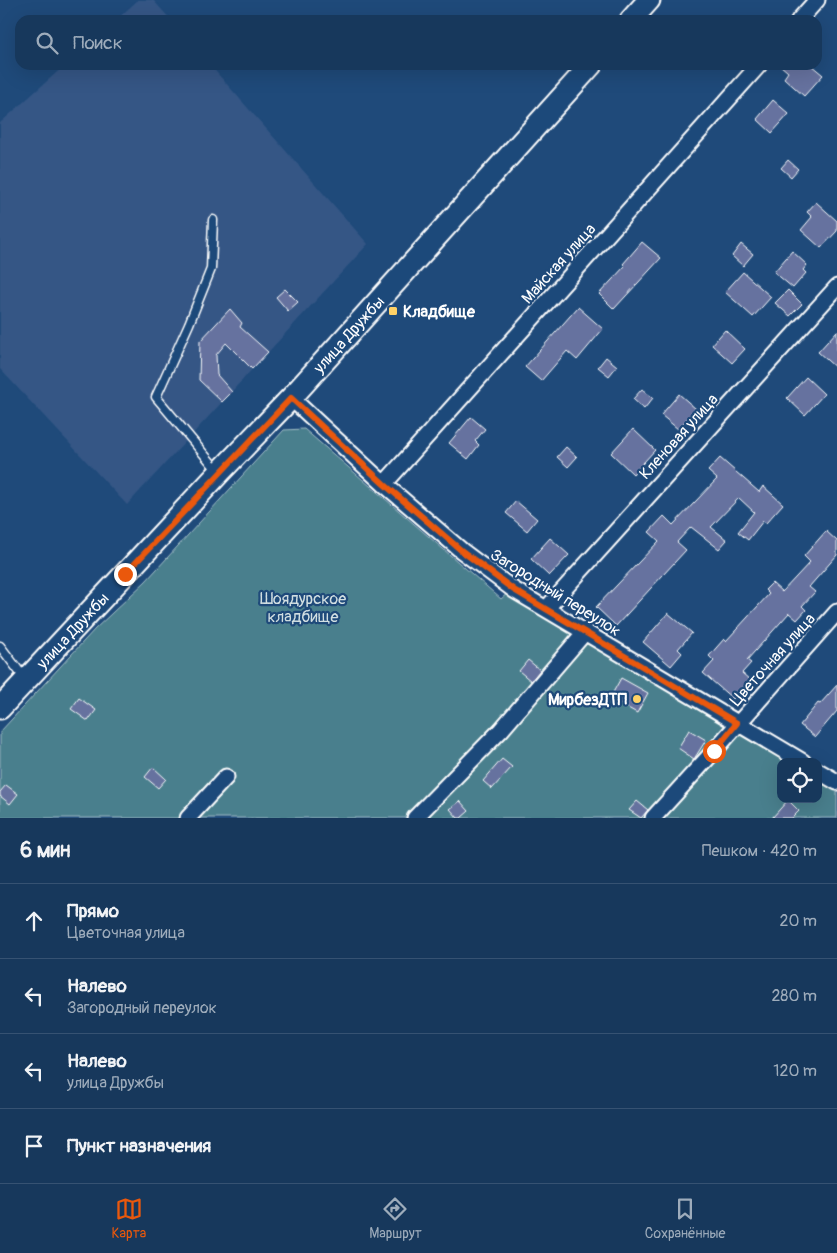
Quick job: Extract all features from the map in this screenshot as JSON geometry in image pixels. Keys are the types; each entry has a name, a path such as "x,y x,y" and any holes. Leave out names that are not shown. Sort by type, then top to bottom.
{"main road":[{"path":"636,15 649,0"},
{"name":"улица Дружбы","path":"0,708 291,398 586,70"}],"street":[{"path":"804,15 817,0"},
{"name":"Майская улица","path":"384,484 755,70"},
{"name":"Кленовая улица","path":"546,609 837,286"},
{"name":"Загородный переулок","path":"291,398 384,484 462,551 514,590 796,758"},
{"name":"Цветочная улица","path":"653,818 837,612"},
{"path":"415,818 501,730 585,632"},
{"path":"822,773 837,782"},
{"path":"188,818 226,777"}],"lane":[{"path":"213,220 211,269 189,324 156,397 220,472"},
{"path":"0,646 26,680"}],"shaded area":[{"path":"138,0 153,0 166,15 122,15"},
{"path":"59,70 214,70 368,244 127,505 0,369 0,123"}],"green space":[{"name":"Шоядурское кладбище","path":"304,429 501,599 509,592 791,758 777,758 777,803 822,803 822,776 837,785 837,818 0,818 0,732 95,629 146,581 284,430"}],"building":[{"path":"786,70 817,70 823,75 804,96 784,78 788,72"},
{"path":"773,100 789,114 772,133 757,119"},
{"path":"788,160 798,169 791,177 781,168"},
{"path":"816,202 837,221 837,231 821,248 801,230 812,217 807,212"},
{"path":"642,242 661,258 614,309 599,294 625,266 623,264"},
{"path":"741,244 753,254 743,266 732,256"},
{"path":"792,251 807,265 803,270 806,273 793,288 774,272"},
{"path":"743,272 771,297 753,317 725,292"},
{"path":"285,289 298,302 288,311 276,297"},
{"path":"788,290 802,304 790,316 775,303"},
{"path":"578,307 603,329 577,360 567,351 541,381 525,367"},
{"path":"230,309 242,323 240,327 268,352 252,369 226,343 216,355 217,375 232,392 222,402 199,380 200,341"},
{"path":"725,330 745,349 732,363 712,345"},
{"path":"837,331 837,369 818,352"},
{"path":"606,357 617,366 609,376 598,367"},
{"path":"806,377 824,394 805,415 787,398"},
{"path":"642,389 653,398 644,409 633,399"},
{"path":"679,394 696,409 678,429 661,415"},
{"path":"471,417 485,429 475,441 479,445 468,459 449,443"},
{"path":"633,429 655,450 633,474 611,453"},
{"path":"566,447 577,457 568,467 557,457"},
{"path":"720,458 759,492 763,486 783,504 766,523 763,521 748,540 738,532 754,512 739,498 711,527 727,540 719,549 691,527 677,542 686,550 616,626 596,607 659,541 649,532 664,516 673,525 717,479 708,471"},
{"path":"516,501 537,519 527,531 506,513"},
{"path":"826,531 837,541 837,555 809,587 815,592 802,606 806,610 797,620 789,613 747,660 751,663 742,673 750,680 733,699 703,673 714,661 709,656 724,639 726,641 769,594 765,590 772,583 782,592 810,562 804,556"},
{"path":"550,538 569,555 549,576 531,559"},
{"path":"668,613 692,633 678,649 682,653 671,666 643,642"},
{"path":"528,660 540,670 531,681 519,671"},
{"path":"621,678 648,693 637,713 610,698"},
{"path":"837,685 837,711 815,737 800,725 818,703 820,704"},
{"path":"79,698 96,710 88,721 71,709"},
{"path":"689,730 706,740 694,759 678,748"},
{"path":"502,759 512,767 492,789 483,781"},
{"path":"153,767 166,779 158,788 145,777"},
{"path":"6,785 18,794 10,804 0,796 0,792"},
{"path":"460,801 469,811 461,818 458,818 450,809"},
{"path":"637,801 648,810 641,818 629,810"},
{"path":"785,803 791,803 799,811 792,818 772,818"}],"place":[{"name":"Кладбище","path":"393,311"},
{"name":"МирбезДТП","path":"637,699"}],"route":[{"path":"125,574 291,398 384,484 462,551 514,590 737,723 714,751"}]}
